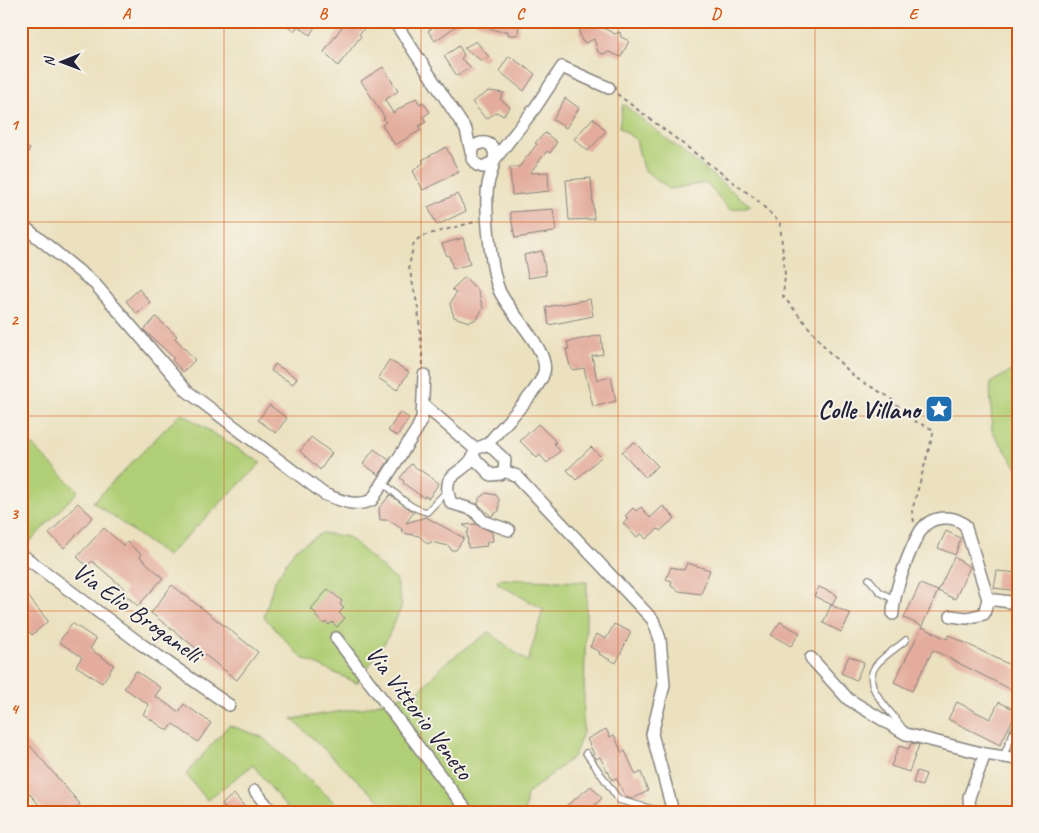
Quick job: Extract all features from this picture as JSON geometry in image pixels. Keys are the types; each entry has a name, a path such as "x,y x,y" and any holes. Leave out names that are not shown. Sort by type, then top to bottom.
{"street":[{"path":"394,21 466,130 472,159 480,166 487,187"},
{"path":"480,166 487,166 494,160 535,108 562,67 610,88"},
{"path":"466,130 494,151 494,160 487,187 488,218 498,288 506,304 538,348 545,364 544,372 535,388 488,444 474,453 447,483 446,490 451,502 474,510 483,521 509,530"},
{"path":"472,152 475,146 508,142"},
{"path":"21,224 95,284 187,391 324,494 344,502 363,504 372,500 417,429 422,418 424,405 424,374"},
{"path":"424,405 474,453 491,475 500,474 504,471"},
{"path":"488,444 505,460 504,471"},
{"path":"504,471 516,476 654,620 660,638 664,685 652,734 673,812"},
{"path":"893,614 893,599 922,529 937,519 960,520 965,525 988,599 984,614 967,618 951,616"},
{"name":"Via Elio Broganelli","path":"21,554 141,644 229,705"},
{"path":"988,599 1018,603"},
{"name":"Via Vittorio Veneto","path":"336,638 468,812"},
{"path":"811,658 848,699 906,734 985,754 1018,759"},
{"path":"970,812 969,797 985,754"},
{"path":"255,791 272,812"}],"lane":[{"path":"383,482 402,499 421,511 427,512 446,490"},
{"path":"869,579 880,592 893,599"},
{"path":"906,640 877,663 871,675 871,684 895,715 906,734"},
{"path":"1003,757 1018,721"},
{"path":"586,753 619,800 664,812"}],"path":[{"path":"610,88 757,200 780,223 784,275 783,296 829,352 856,378 889,397 912,420 932,429 933,434 912,511 914,522 922,529"},
{"path":"424,374 418,308 409,267 410,252 414,242 422,236 488,218"}],"green space":[{"path":"623,104 751,206 730,210 706,183 669,189 643,169 636,140 619,127"},
{"path":"1018,367 1018,469 992,431 990,383"},
{"path":"181,413 261,463 167,556 93,502"},
{"path":"25,438 78,491 23,549 21,548 21,441"},
{"path":"322,533 348,537 396,580 402,606 386,641 357,683 302,658 264,617 274,582 295,549"},
{"path":"499,579 587,582 583,733 574,756 527,794 525,812 391,812 292,719 363,708 419,691 444,664 489,632 528,662 543,609 497,583"},
{"path":"229,725 262,737 345,812 290,812 253,765 207,800 186,774"}],"building":[{"path":"281,21 318,21 310,35 298,26 294,31"},
{"path":"346,21 364,21 368,25 359,34 361,36 338,66 324,52"},
{"path":"427,21 463,21 435,41 428,31 432,28"},
{"path":"472,21 519,21 518,35 508,35 508,31 498,31"},
{"path":"584,21 589,21 615,34 620,32 621,37 629,41 621,57 609,52 603,54 598,52 594,39 586,43 582,41 579,31"},
{"path":"476,41 489,57 482,61 464,48"},
{"path":"459,46 464,55 461,59 471,67 457,76 444,56"},
{"path":"509,56 535,74 524,91 499,71"},
{"path":"383,67 398,91 385,100 393,113 416,98 420,104 423,102 430,112 423,117 426,122 419,126 421,130 395,145 382,125 386,122 383,119 385,118 361,81"},
{"path":"489,91 504,93 500,99 510,107 503,116 497,112 486,119 472,102"},
{"path":"565,98 579,108 566,128 553,120"},
{"path":"593,118 606,131 588,151 574,139"},
{"path":"545,133 557,142 550,153 547,151 530,173 548,172 549,191 512,195 510,167 519,167 537,144 535,143"},
{"path":"21,144 30,149 21,166"},
{"path":"446,147 459,172 423,190 413,171 424,162 422,160"},
{"path":"591,178 594,219 569,220 566,180"},
{"path":"457,194 466,211 437,225 428,207"},
{"path":"553,209 556,230 554,232 515,238 510,212"},
{"path":"463,238 470,264 453,269 449,255 447,256 442,244"},
{"path":"542,251 546,275 528,278 524,255"},
{"path":"465,277 478,291 483,308 477,319 469,322 454,317 450,304 456,293 452,289"},
{"path":"139,289 150,302 137,314 126,301"},
{"path":"590,299 593,316 549,325 546,307"},
{"path":"156,317 177,336 175,338 195,360 183,372 172,360 174,358 144,330"},
{"path":"601,335 603,354 592,356 597,380 611,377 616,401 593,407 584,368 573,370 570,367 566,349 569,349 567,342"},
{"path":"389,360 409,372 397,390 378,378"},
{"path":"275,364 297,378 293,384 271,371"},
{"path":"269,405 287,418 276,433 258,420"},
{"path":"400,412 409,418 397,436 388,431"},
{"path":"538,424 556,442 554,443 560,451 547,463 540,455 537,458 520,441"},
{"path":"311,437 332,453 320,470 300,451"},
{"path":"634,442 658,466 645,477 622,452"},
{"path":"591,447 601,457 576,480 567,470"},
{"path":"374,449 389,460 379,475 363,464"},
{"path":"411,464 439,483 429,498 425,496 424,498 403,483 404,481 400,478"},
{"path":"486,493 496,495 499,499 499,511 491,516 477,503 480,501 478,499"},
{"path":"390,495 414,512 406,523 426,517 464,538 456,550 451,550 449,546 431,542 428,544 419,536 403,533 402,529 388,520 380,520 379,508"},
{"path":"78,503 93,517 64,548 49,534"},
{"path":"663,506 675,518 660,531 658,529 646,539 642,534 636,537 623,523 628,519 625,516 633,508 636,511 641,507 650,518"},
{"path":"476,524 492,532 493,541 486,542 487,546 468,548 467,533 469,529 463,525"},
{"path":"104,528 124,546 127,542 163,578 138,606 123,593 126,590 92,561 87,566 77,557"},
{"path":"946,531 961,538 955,555 938,548"},
{"path":"954,557 970,567 955,599 938,591"},
{"path":"687,563 710,570 701,594 679,591 671,586 672,581 666,579 671,567 684,570"},
{"path":"997,571 1018,573 1018,591 994,588"},
{"path":"920,584 938,591 922,626 904,618"},
{"path":"172,585 258,652 237,680 151,613"},
{"path":"819,587 837,595 832,605 814,596"},
{"path":"328,589 342,601 340,605 344,608 339,613 345,618 337,627 332,622 329,625 326,622 324,624 315,616 317,614 311,609"},
{"path":"27,595 48,621 32,635 21,623 21,600"},
{"path":"831,605 851,614 841,632 823,623"},
{"path":"780,622 800,633 791,646 771,635"},
{"path":"72,623 96,639 90,649 114,665 102,683 76,666 82,657 59,642"},
{"path":"614,624 631,632 616,663 590,647 596,634 606,639"},
{"path":"922,627 947,639 949,635 1018,669 1018,679 1012,690 933,650 912,691 894,682"},
{"path":"849,656 864,662 856,680 841,673"},
{"path":"136,671 161,688 155,696 179,712 184,704 211,723 198,742 173,724 168,731 143,714 149,705 124,688"},
{"path":"957,702 990,719 999,702 1017,711 1000,745 948,719"},
{"path":"606,729 610,737 614,735 622,753 625,751 636,775 641,772 648,791 632,799 626,797 616,778 612,780 600,757 596,759 587,739"},
{"path":"26,741 80,804 77,807 81,812 45,812 24,787 26,785 21,779 21,745"},
{"path":"911,743 919,745 909,772 891,766 899,746 909,749"},
{"path":"917,771 926,774 922,786 913,783"},
{"path":"591,786 602,798 588,812 559,812"},
{"path":"234,794 249,812 228,812 222,804"}],"place":[{"name":"Colle Villano","path":"939,409"}]}
